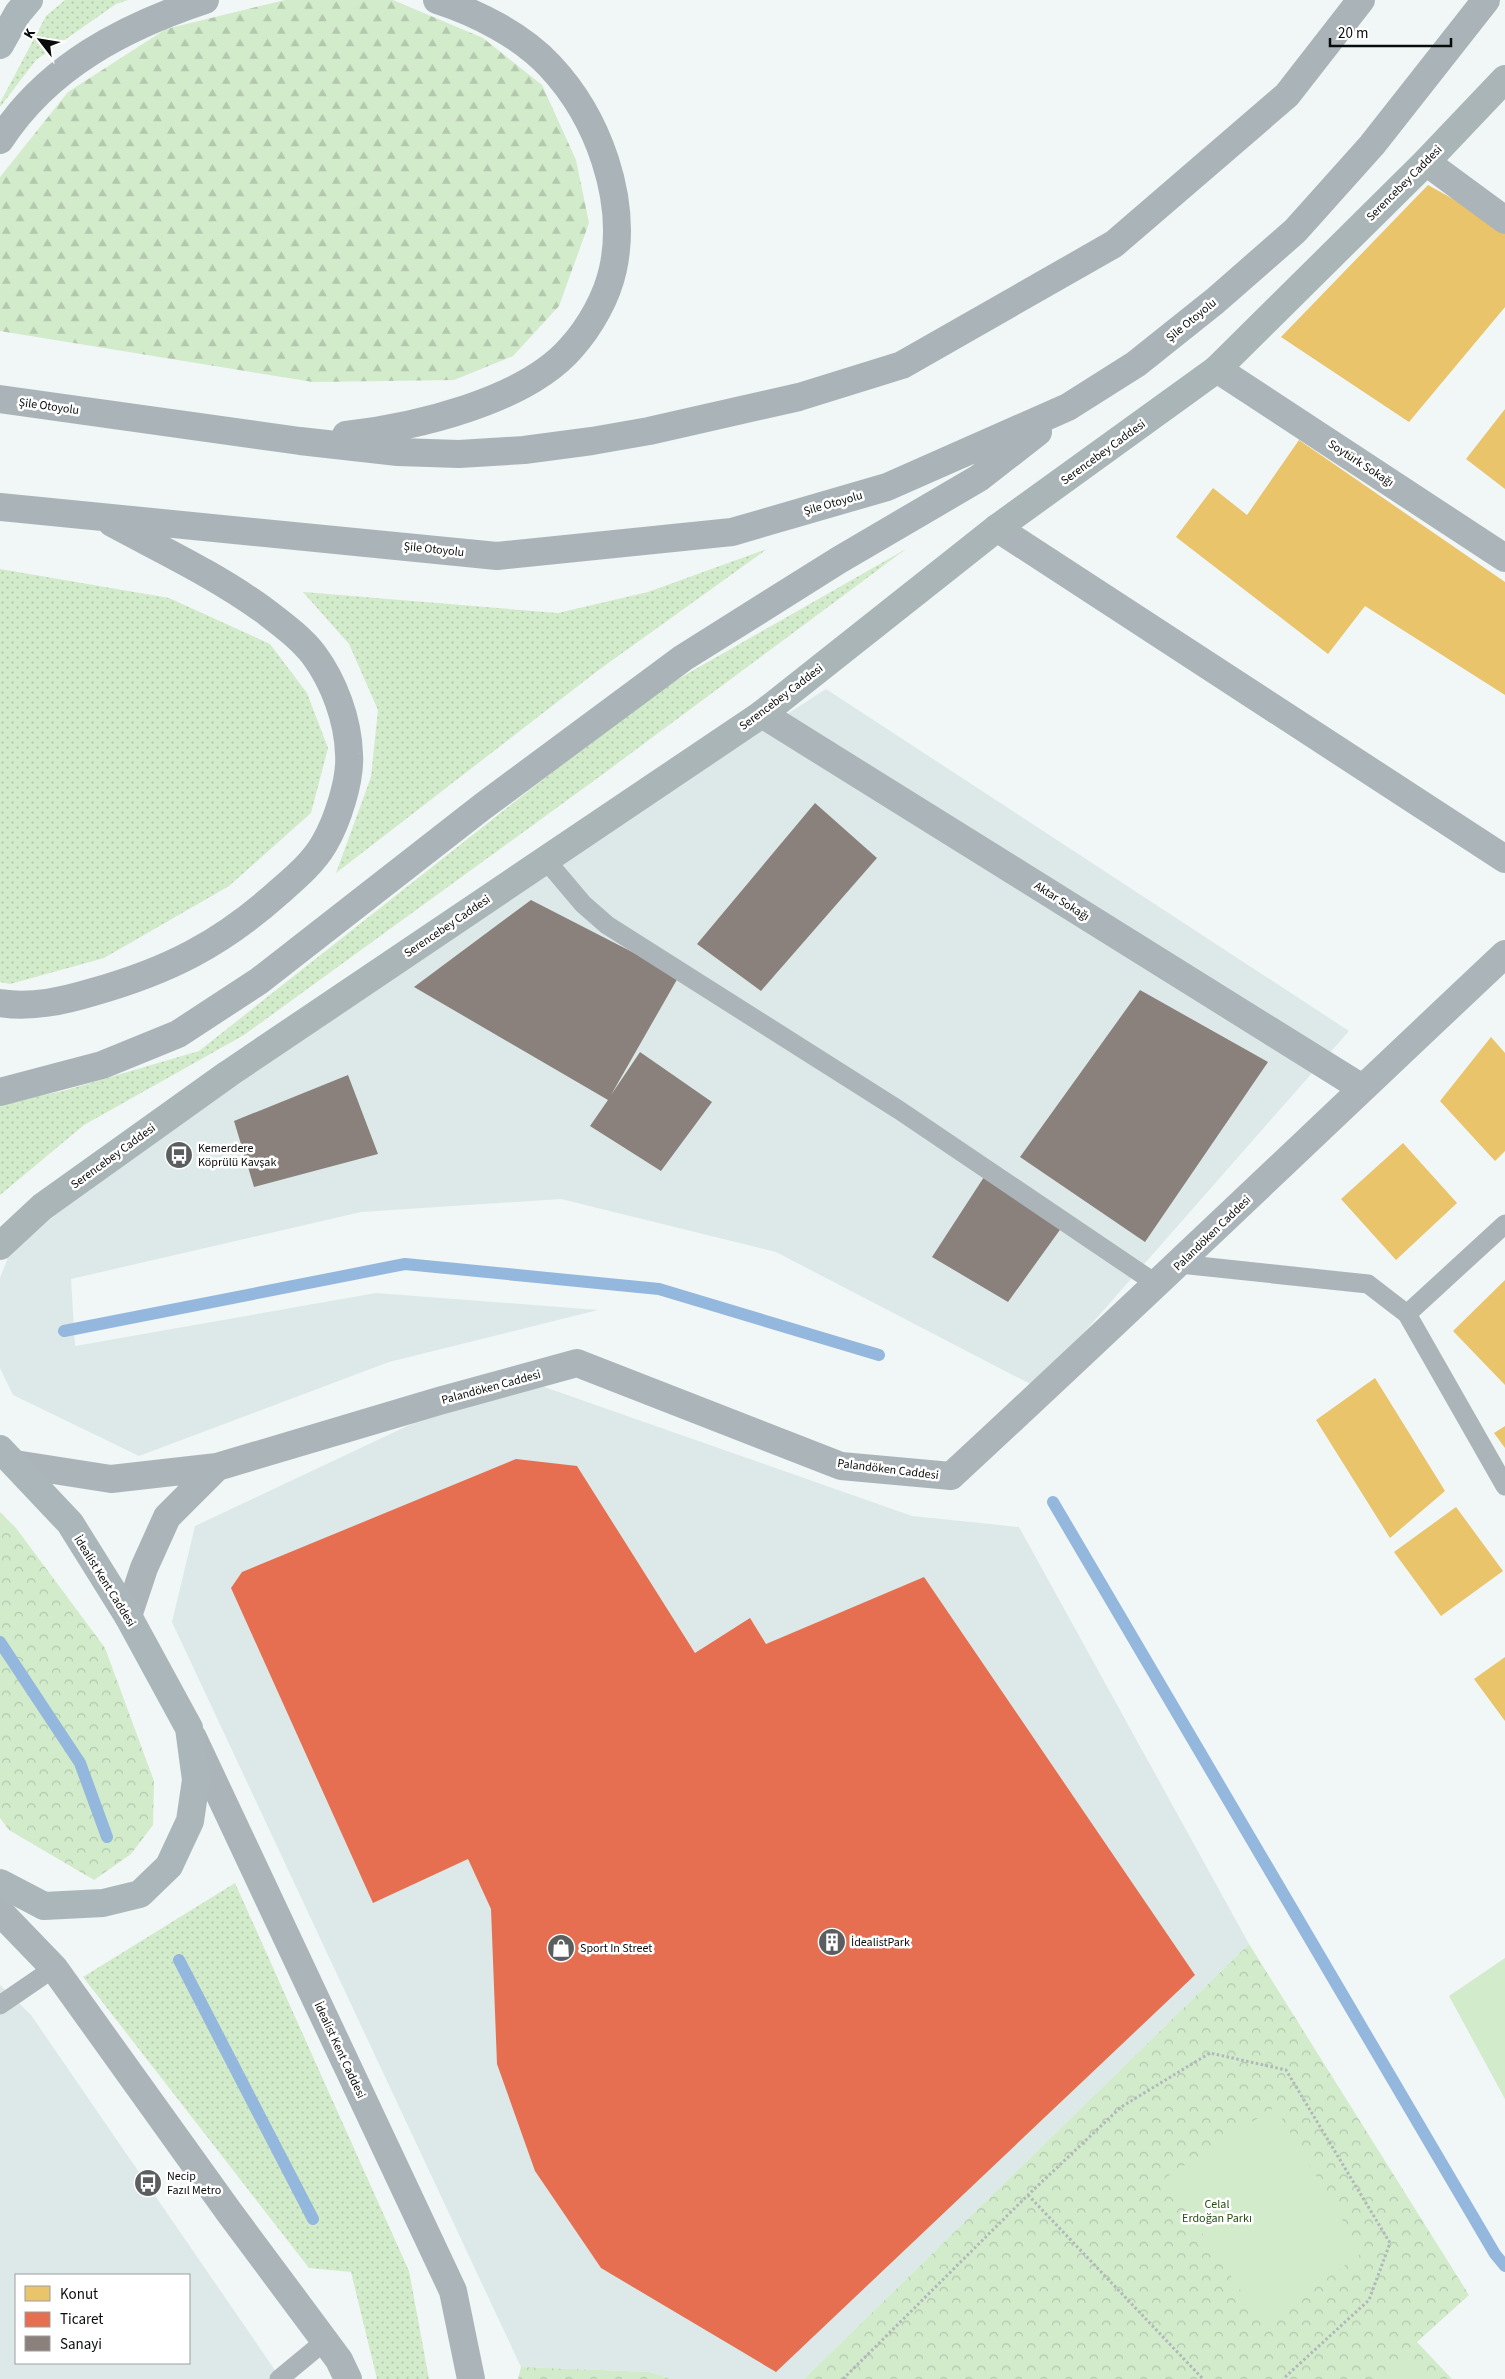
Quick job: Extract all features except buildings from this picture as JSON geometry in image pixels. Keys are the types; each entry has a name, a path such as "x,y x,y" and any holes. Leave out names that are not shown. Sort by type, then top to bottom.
{"highway":[{"path":"0,140 40,90 77,60 129,30 205,0"},
{"path":"300,440 391,430 499,396 539,376 571,349 588,325 605,294 613,269 616,216 611,182 600,146 577,100 550,66 520,40 486,20 437,0"},
{"name":"Şile Otoyolu","path":"0,399 300,440 406,452 459,454 524,450 649,431 799,397 902,365 1114,244 1287,95 1361,0"},
{"name":"Şile Otoyolu","path":"0,507 497,556 732,532 887,487 1068,408 1136,364 1295,231 1372,145 1486,0"},
{"path":"0,1092 102,1065 178,1034 259,980 482,807 683,658 839,560 979,478 1068,408"},
{"path":"0,1003 34,1005 68,999 162,970 210,945 257,912 298,875 324,846 336,818 345,788 350,755 342,714 330,681 313,654 284,625 218,579 99,517"}],"main road":[{"path":"0,45 18,13 29,0"},
{"name":"Serencebey Caddesi","path":"0,1246 42,1207 196,1097 545,859 762,714 997,528 1217,369 1426,162 1505,79"},
{"name":"İdealist Kent Caddesi","path":"0,1883 44,1906 103,1903 140,1894 170,1866 190,1821 196,1780 189,1728 128,1616 70,1523 7,1456"}],"street":[{"path":"1426,162 1505,220"},
{"name":"Soytürk Sokağı","path":"1217,369 1505,558"},
{"path":"997,528 1505,859"},
{"name":"Aktar Sokağı","path":"762,714 1362,1088"},
{"name":"Palandöken Caddesi","path":"7,1456 111,1479 217,1467 439,1401 577,1363 841,1466 951,1476 1158,1285 1362,1088 1505,954"},
{"path":"128,1616 144,1568 167,1517 217,1467"},
{"name":"İdealist Kent Caddesi","path":"189,1728 453,2291 471,2379"},
{"path":"0,1912 54,1968 223,2205 339,2360 348,2379"}],"lane":[{"path":"545,859 583,904 614,930 899,1110 1158,1285"},
{"path":"1407,1314 1505,1224"},
{"path":"1180,1264 1368,1284 1407,1314 1505,1486"},
{"path":"0,2005 54,1968"},
{"path":"279,2379 325,2341"}],"path":[{"path":"842,2379 1028,2195 1121,2107 1210,2053 1286,2070 1390,2243 1369,2300 1283,2379"},
{"path":"1028,2195 1203,2379"}],"shaded area":[{"path":"826,689 1349,1031 1036,1387 776,1252 561,1199 361,1212 71,1279 75,1346 376,1293 598,1310 389,1362 139,1456 13,1395 0,1368 0,1278 18,1232 461,924"},
{"name":"İdealistPark","path":"513,1376 912,1516 1019,1527 1249,1944 804,2379 671,2379 650,2372 521,2367 172,1622 195,1526"},
{"path":"0,1985 31,2015 281,2379 0,2379"}],"green space":[{"path":"65,0 128,0 116,4 36,60 0,107 0,103 46,16"},
{"path":"285,0 393,0 483,38 542,85 576,160 589,223 559,306 513,356 454,380 313,382 0,331 0,177 68,92 166,29"},
{"path":"767,549 600,669 336,873 371,777 378,710 349,644 303,592 558,613 648,592"},
{"path":"906,549 599,777 244,1035 84,1125 0,1195 0,1104 63,1091 199,1051 650,695"},
{"path":"0,569 169,598 270,644 307,693 328,748 311,813 229,886 104,958 10,984 0,982"},
{"path":"0,1512 16,1528 105,1648 154,1781 153,1825 131,1854 94,1880 9,1830 0,1818"},
{"path":"235,1883 409,2271 429,2379 377,2379 351,2272 309,2268 83,1977"},
{"name":"Celal Erdoğan Parkı","path":"1249,1944 1469,2295 1417,2342 1452,2379 804,2379"},
{"path":"1505,1958 1505,2099 1449,1996"},
{"path":"1275,2107 1362,2253 1263,2324 1165,2178"},
{"path":"1405,2353 1430,2379 1378,2379"},
{"path":"521,2367 650,2372 671,2379 518,2379"}],"waterway":[{"path":"64,1331 405,1264 659,1289 879,1355"},
{"path":"1053,1502 1495,2254 1505,2266"},
{"path":"0,1642 80,1763 107,1837"},
{"path":"179,1960 313,2219"}],"place":[{"name":"Kemerdere Köprülü Kavşak","path":"179,1155"},
{"name":"İdealistPark","path":"832,1942"},
{"name":"Sport In Street","path":"561,1948"},
{"name":"Necip Fazıl Metro","path":"148,2183"}]}
